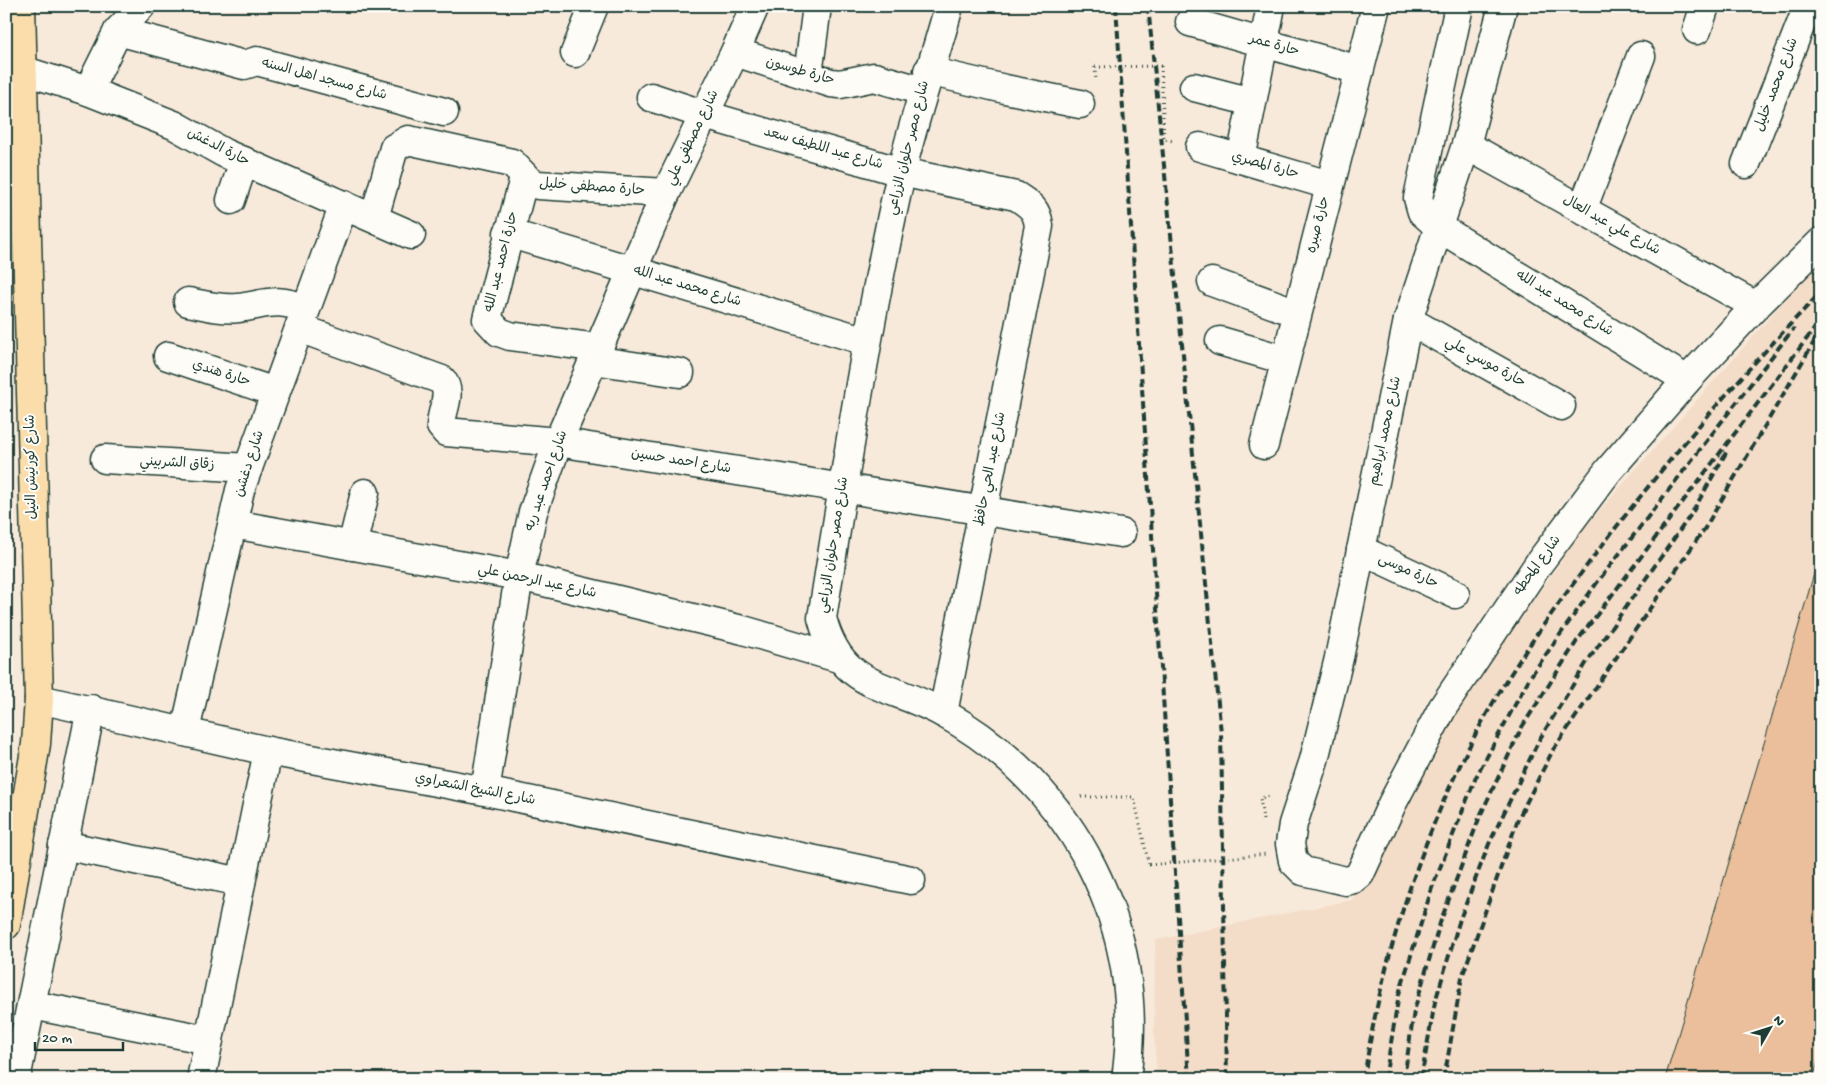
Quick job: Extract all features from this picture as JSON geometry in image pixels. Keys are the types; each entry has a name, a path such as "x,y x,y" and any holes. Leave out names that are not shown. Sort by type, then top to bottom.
{"highway":[{"name":"شارع كورنيش النيل","path":"6,925 36,744 39,699 21,6"}],"street":[{"path":"88,91 118,31 141,6"},
{"path":"576,53 594,6"},
{"name":"شارع مصطفي علي","path":"632,270 666,193 735,52 754,6"},
{"path":"808,75 818,6"},
{"name":"شارع مصر حلوان الزراعي","path":"949,6 925,81 901,172 866,341 822,618 828,638 838,658 860,677 943,713 998,750 1047,796 1085,852 1112,913 1128,978 1131,1045 1126,1079"},
{"path":"1241,159 1271,6"},
{"name":"حارة صبره","path":"1264,445 1376,6"},
{"name":"شارع محمد ابراهيم","path":"1280,857 1290,844 1293,824 1326,713 1408,320 1466,145 1503,6"},
{"name":"شارع محمد خليل","path":"1746,164 1808,6"},
{"name":"شارع محمد عبد الله","path":"1459,7 1418,198 1422,212 1440,228 1687,380"},
{"name":"حارة عمر","path":"1190,22 1359,70"},
{"name":"شارع مسجد اهل السنه","path":"118,31 244,65 257,61 444,112"},
{"name":"حارة طوسون","path":"735,52 840,84 874,77 925,81 1004,90 1080,104"},
{"path":"1582,210 1641,56"},
{"name":"حارة الدغش","path":"22,70 88,91 174,125 244,162 411,235"},
{"path":"1194,87 1252,102"},
{"name":"شارع عبد اللطيف سعد","path":"651,97 705,115 901,172 1016,196 1030,204 1037,213 1039,226"},
{"name":"حارة مصطفى خليل","path":"374,218 394,148 408,140 512,163 524,178 531,183 543,186 666,193"},
{"name":"شارع علي عبد العال","path":"1466,145 1756,306"},
{"name":"حارة المصري","path":"1200,147 1329,185"},
{"path":"231,200 244,162"},
{"name":"حارة احمد عبد الله","path":"524,178 508,233 487,320 492,327 510,336 680,374"},
{"name":"شارع دغشن","path":"185,731 232,524 248,468 344,205"},
{"name":"شارع عبد الحي حافظ","path":"943,713 1039,226"},
{"name":"شارع محمد عبد الله","path":"508,233 866,341"},
{"name":"شارع المحطه","path":"1280,857 1303,870 1346,881 1354,879 1360,874 1401,786 1443,707 1479,650 1539,563 1608,471 1687,380 1756,306 1821,242"},
{"name":"شارع احمد عبد ربه","path":"485,791 519,576 533,512 558,442 632,270"},
{"path":"1212,282 1297,313"},
{"path":"188,302 220,308 237,308 273,301 287,302 302,319"},
{"name":"شارع احمد حسين","path":"302,319 442,380 447,386 448,394 441,418 441,426 446,432 558,442 1121,533"},
{"name":"حارة موسي علي","path":"1408,320 1561,406"},
{"path":"1220,341 1285,360"},
{"name":"حارة هندي","path":"168,356 275,392"},
{"name":"زقاق الشربيني","path":"105,460 248,468"},
{"path":"352,546 365,493"},
{"name":"شارع عبد الرحمن علي","path":"232,524 519,576 743,630 838,658"},
{"name":"حارة موسى","path":"1361,550 1455,594"},
{"name":"شارع الشيخ الشعراوي","path":"39,699 91,709 268,751 485,791 911,880"},
{"path":"16,1079 91,709"},
{"path":"201,1079 268,751"},
{"path":"63,845 240,882"},
{"path":"32,1006 208,1040"}],"path":[{"path":"1095,67 1161,66 1164,139"},
{"path":"1047,796 1134,797 1149,865 1280,857"}],"shaded area":[{"path":"1821,259 1821,1079 1157,1079 1154,1038 1155,940 1352,900 1452,718 1584,528"}],"building":[{"path":"1821,550 1821,1052 1813,1079 1665,1079"}],"railway":[{"path":"1116,6 1189,1079"},
{"path":"1148,6 1221,733 1227,1079"},
{"path":"1364,1079 1380,995 1402,911 1432,830 1480,726 1523,655 1615,528 1671,458 1760,357 1821,292"},
{"path":"1404,1079 1414,1011 1440,923 1480,816 1522,727 1577,641 1821,320"},
{"path":"1385,1079 1399,994 1432,888 1476,777 1530,677 1596,584 1794,328"},
{"path":"1444,1079 1462,977 1518,819 1553,750 1705,528 1821,330"},
{"path":"1421,1079 1435,1002 1460,919 1489,844 1539,740 1587,662 1692,513 1727,451"}]}
